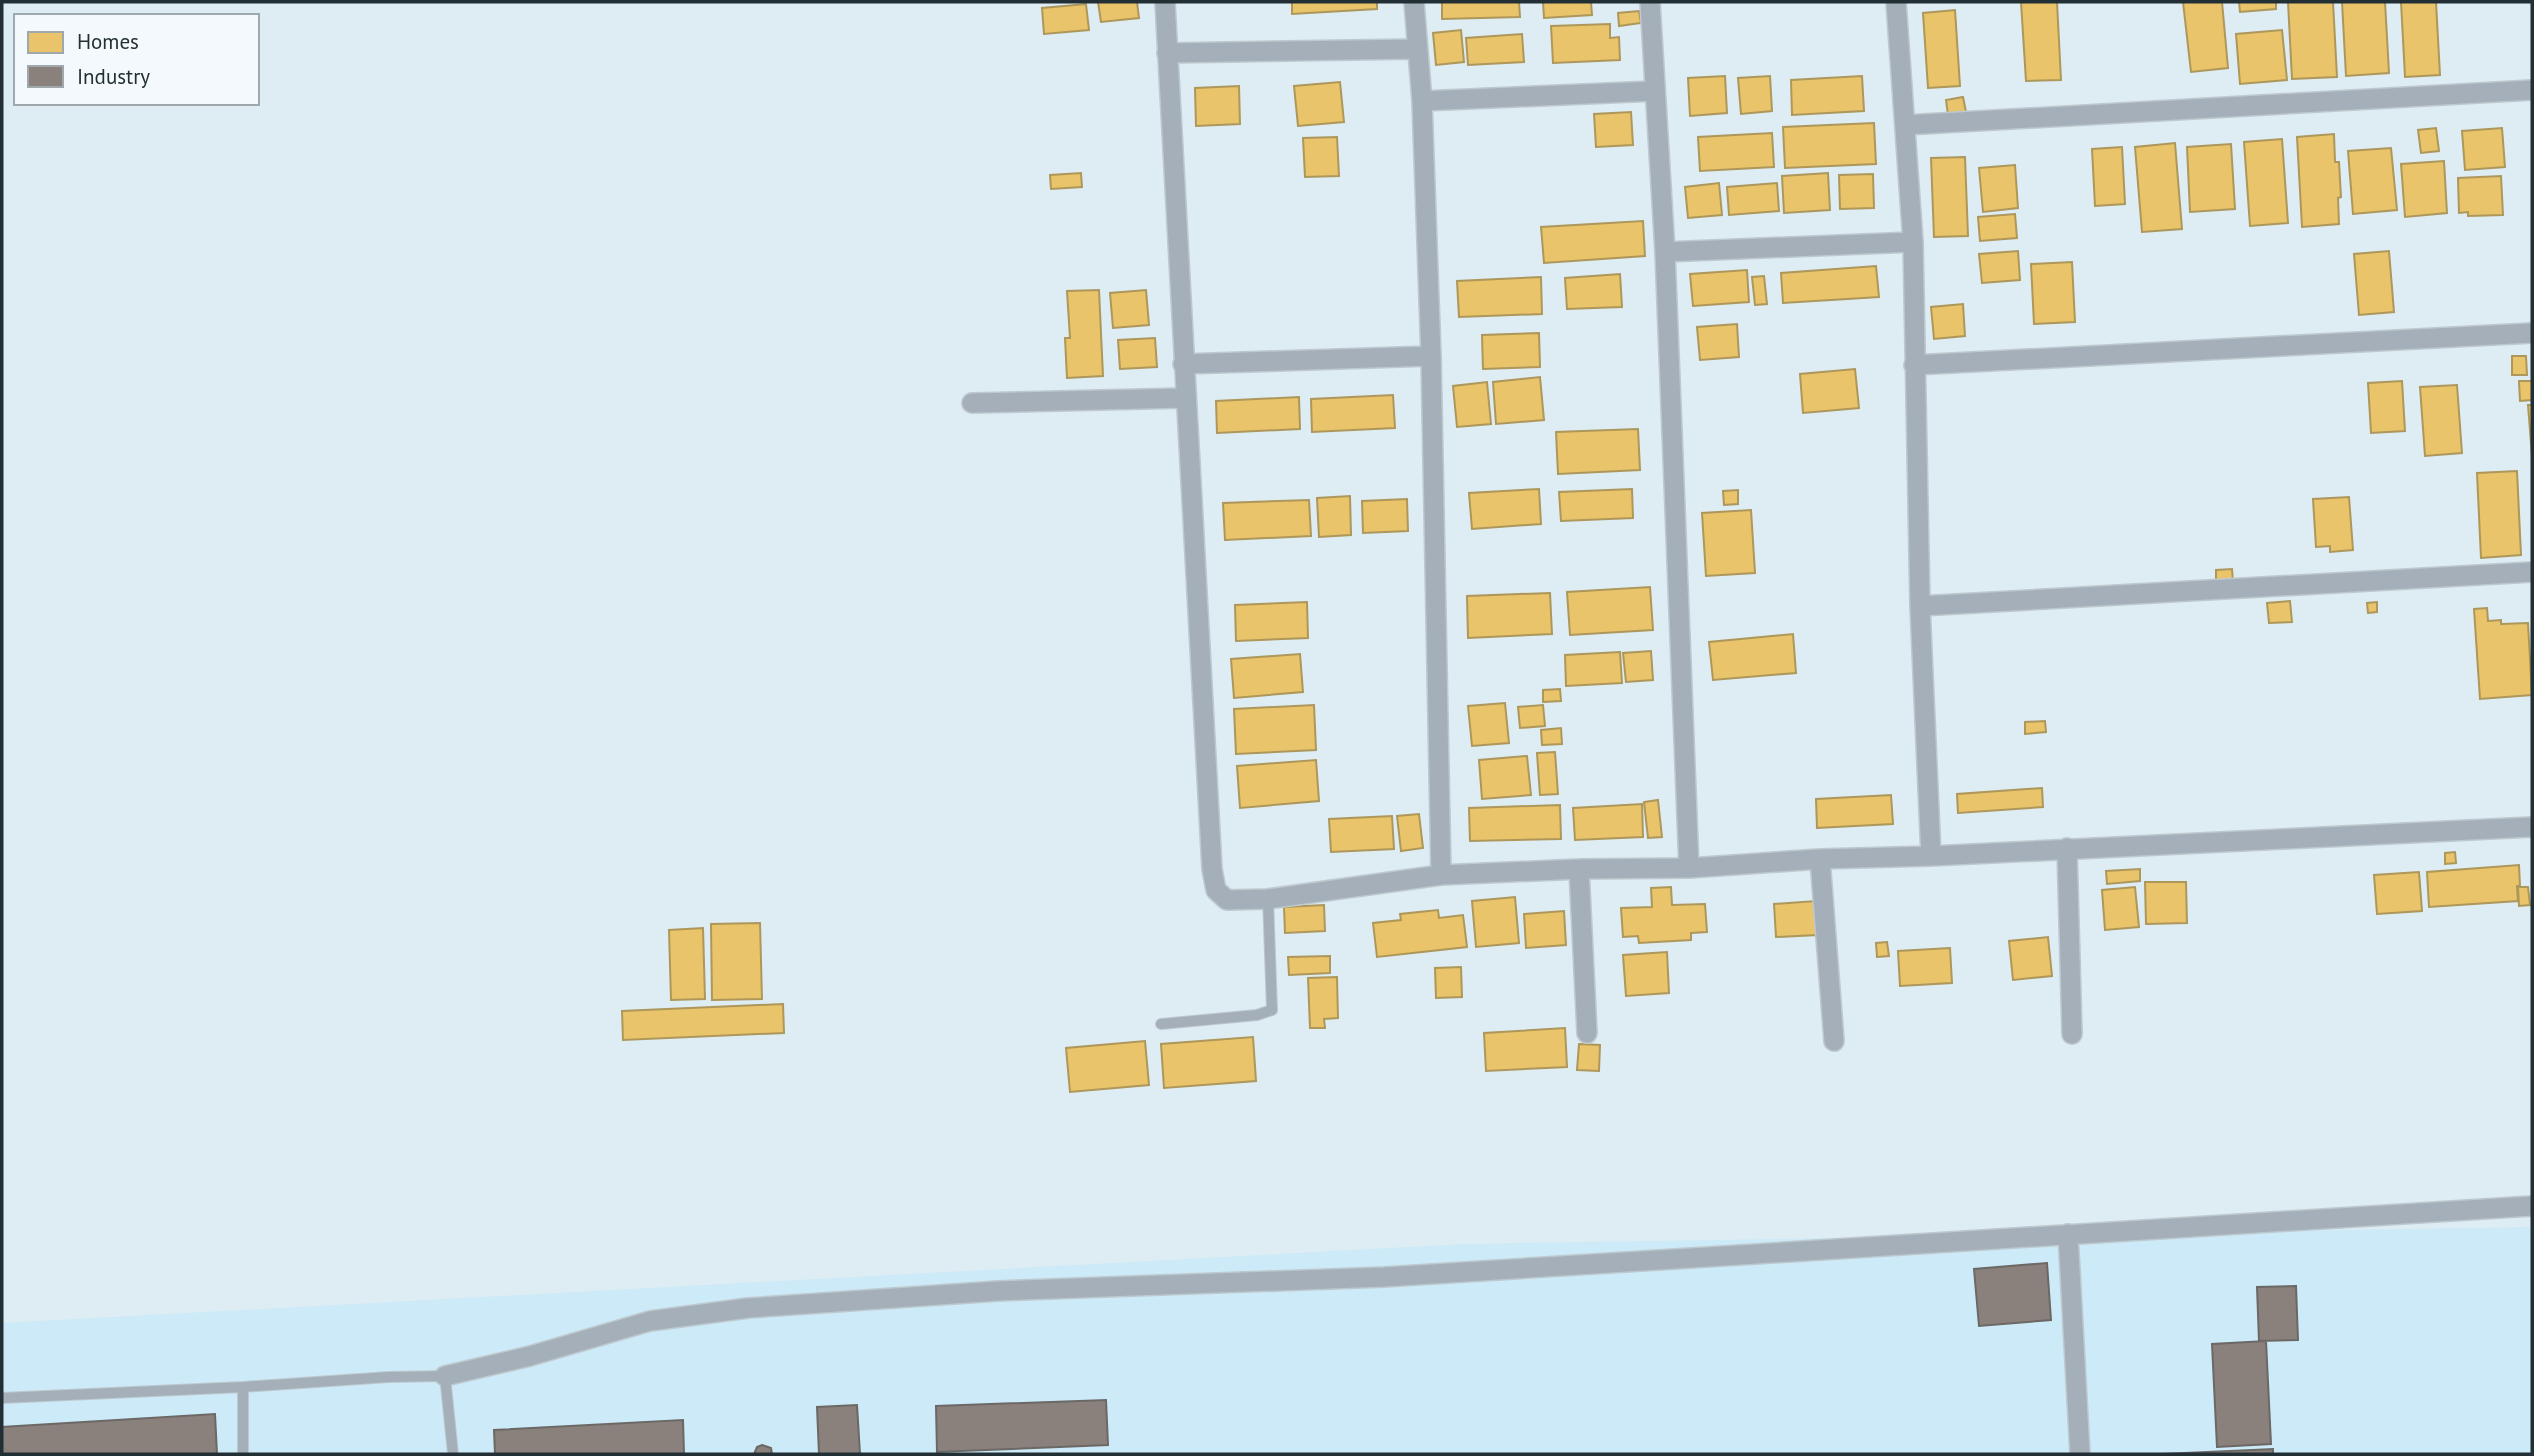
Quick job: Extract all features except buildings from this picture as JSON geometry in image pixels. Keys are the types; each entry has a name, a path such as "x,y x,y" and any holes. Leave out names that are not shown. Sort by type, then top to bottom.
{"street":[{"path":"1166,2 1183,364 1212,869 1216,890 1227,900 1268,900 1441,875 1579,869 1689,868 1820,859 2532,827"},
{"path":"1414,2 1422,101 1431,356 1441,875"},
{"path":"1650,2 1665,252 1689,868"},
{"path":"1896,2 1913,242 1920,606 1931,856"},
{"path":"1167,53 1417,49"},
{"path":"1905,125 2532,90"},
{"path":"1422,101 1655,91"},
{"path":"1665,252 1913,242"},
{"path":"1914,366 2532,334"},
{"path":"1183,364 1431,356"},
{"path":"972,402 1185,398"},
{"path":"1920,606 2532,572"},
{"path":"2067,848 2072,1034"},
{"path":"1820,859 1834,1041"},
{"path":"1579,869 1587,1033"},
{"path":"445,1376 530,1356 650,1321 748,1308 998,1292 1398,1276 2532,1206"},
{"path":"2068,1234 2080,1454"}],"lane":[{"path":"1161,1024 1256,1015 1272,1010 1268,900"},
{"path":"2,1398 445,1376 453,1454"},
{"path":"243,1387 243,1454"}],"shaded area":[{"path":"2532,1227 2532,1454 2,1454 2,1323 1465,1244"}]}
